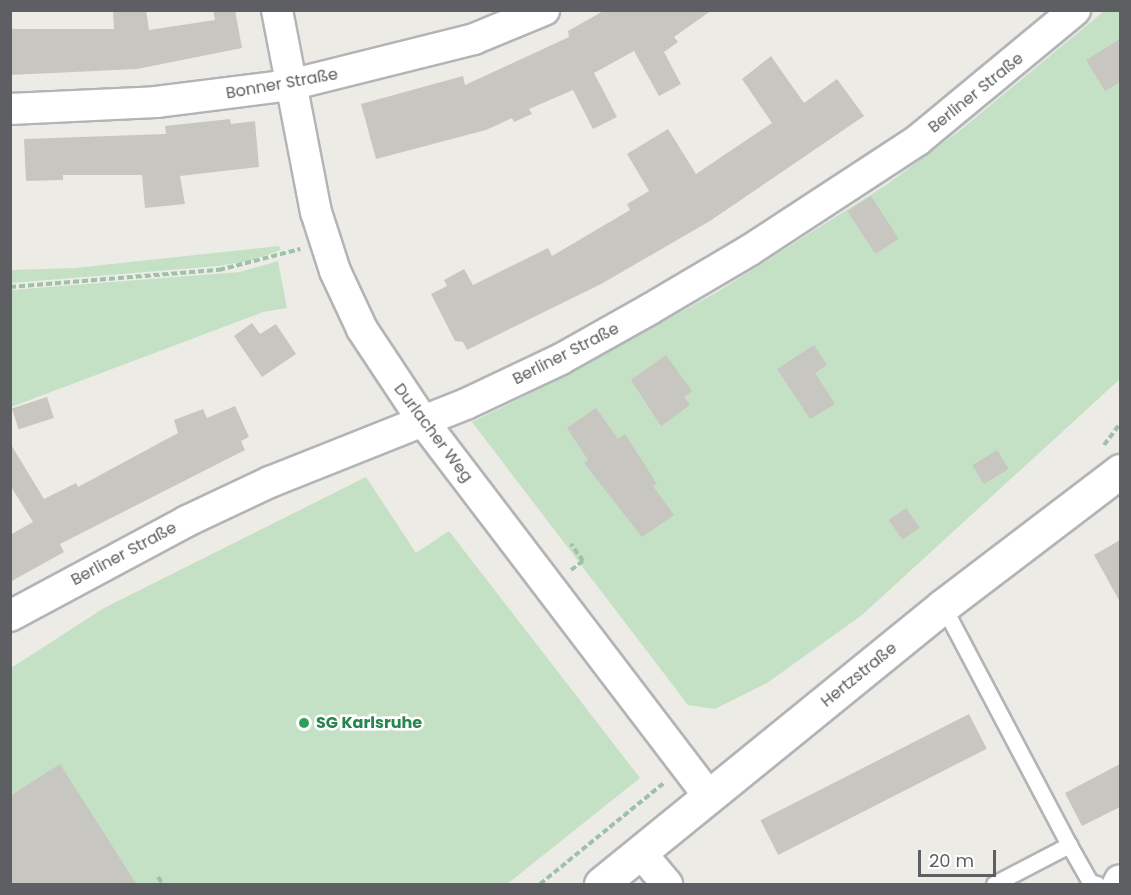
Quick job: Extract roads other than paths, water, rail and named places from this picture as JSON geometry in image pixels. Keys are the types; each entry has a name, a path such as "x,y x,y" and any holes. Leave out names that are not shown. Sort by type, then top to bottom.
{"main road":[{"name":"Hertzstraße","path":"601,885 943,606 1118,480"}],"street":[{"name":"Durlacher Weg","path":"277,10 316,212 334,271 375,351 423,422 709,796"},
{"name":"Bonner Straße","path":"10,109 156,102 290,85 454,45 544,10"},
{"name":"Berliner Straße","path":"10,616 207,511 300,469 423,422 561,359 750,250 940,124 1075,10"},
{"path":"640,852 667,885"},
{"path":"1118,885 1120,880"}],"lane":[{"path":"943,606 1069,845 1090,882 1097,885"},
{"path":"994,885 1069,845"}],"place":[{"name":"SG Karlsruhe","path":"304,723"}]}
